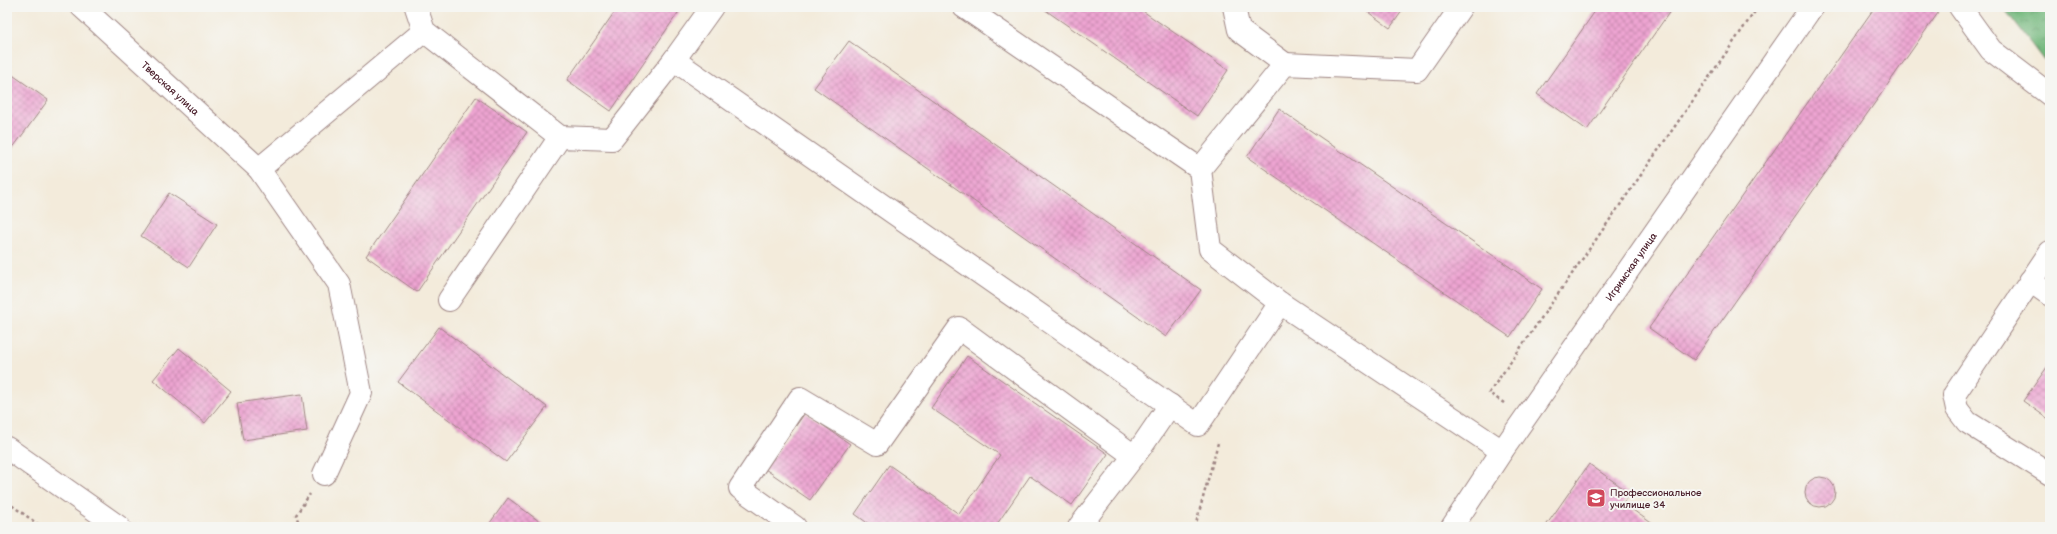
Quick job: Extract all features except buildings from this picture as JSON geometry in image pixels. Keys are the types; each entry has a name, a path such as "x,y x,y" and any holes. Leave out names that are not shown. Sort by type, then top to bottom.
{"street":[{"name":"Тверская улица","path":"82,7 259,169 339,284 361,393 324,474"},
{"path":"416,7 424,32 560,137 612,139 674,60 712,7"},
{"path":"964,7 1200,169"},
{"path":"1234,7 1239,30 1285,64 1417,70 1461,7"},
{"name":"Игримская улица","path":"1452,527 1502,451 1812,7"},
{"path":"1960,7 1991,50 2050,95"},
{"path":"259,169 424,32"},
{"path":"674,60 1198,425 1280,303"},
{"path":"1285,64 1200,169 1210,249 1280,303 1502,451"},
{"path":"449,300 560,137"},
{"path":"2050,252 1954,395 1956,409 1967,422 2050,474"},
{"path":"2030,281 2050,295"},
{"path":"795,527 740,488 800,398 877,444 959,328 1134,456"},
{"path":"1080,527 1134,456 1170,405"},
{"path":"7,448 119,527"}],"path":[{"path":"1194,527 1219,441 1198,425"},
{"path":"300,527 296,515 324,474"},
{"path":"7,502 42,527"}],"green space":[{"path":"2003,7 2050,7 2050,53 2044,61"}],"place":[{"name":"Профессиональное училище 34","path":"1596,498"}]}
